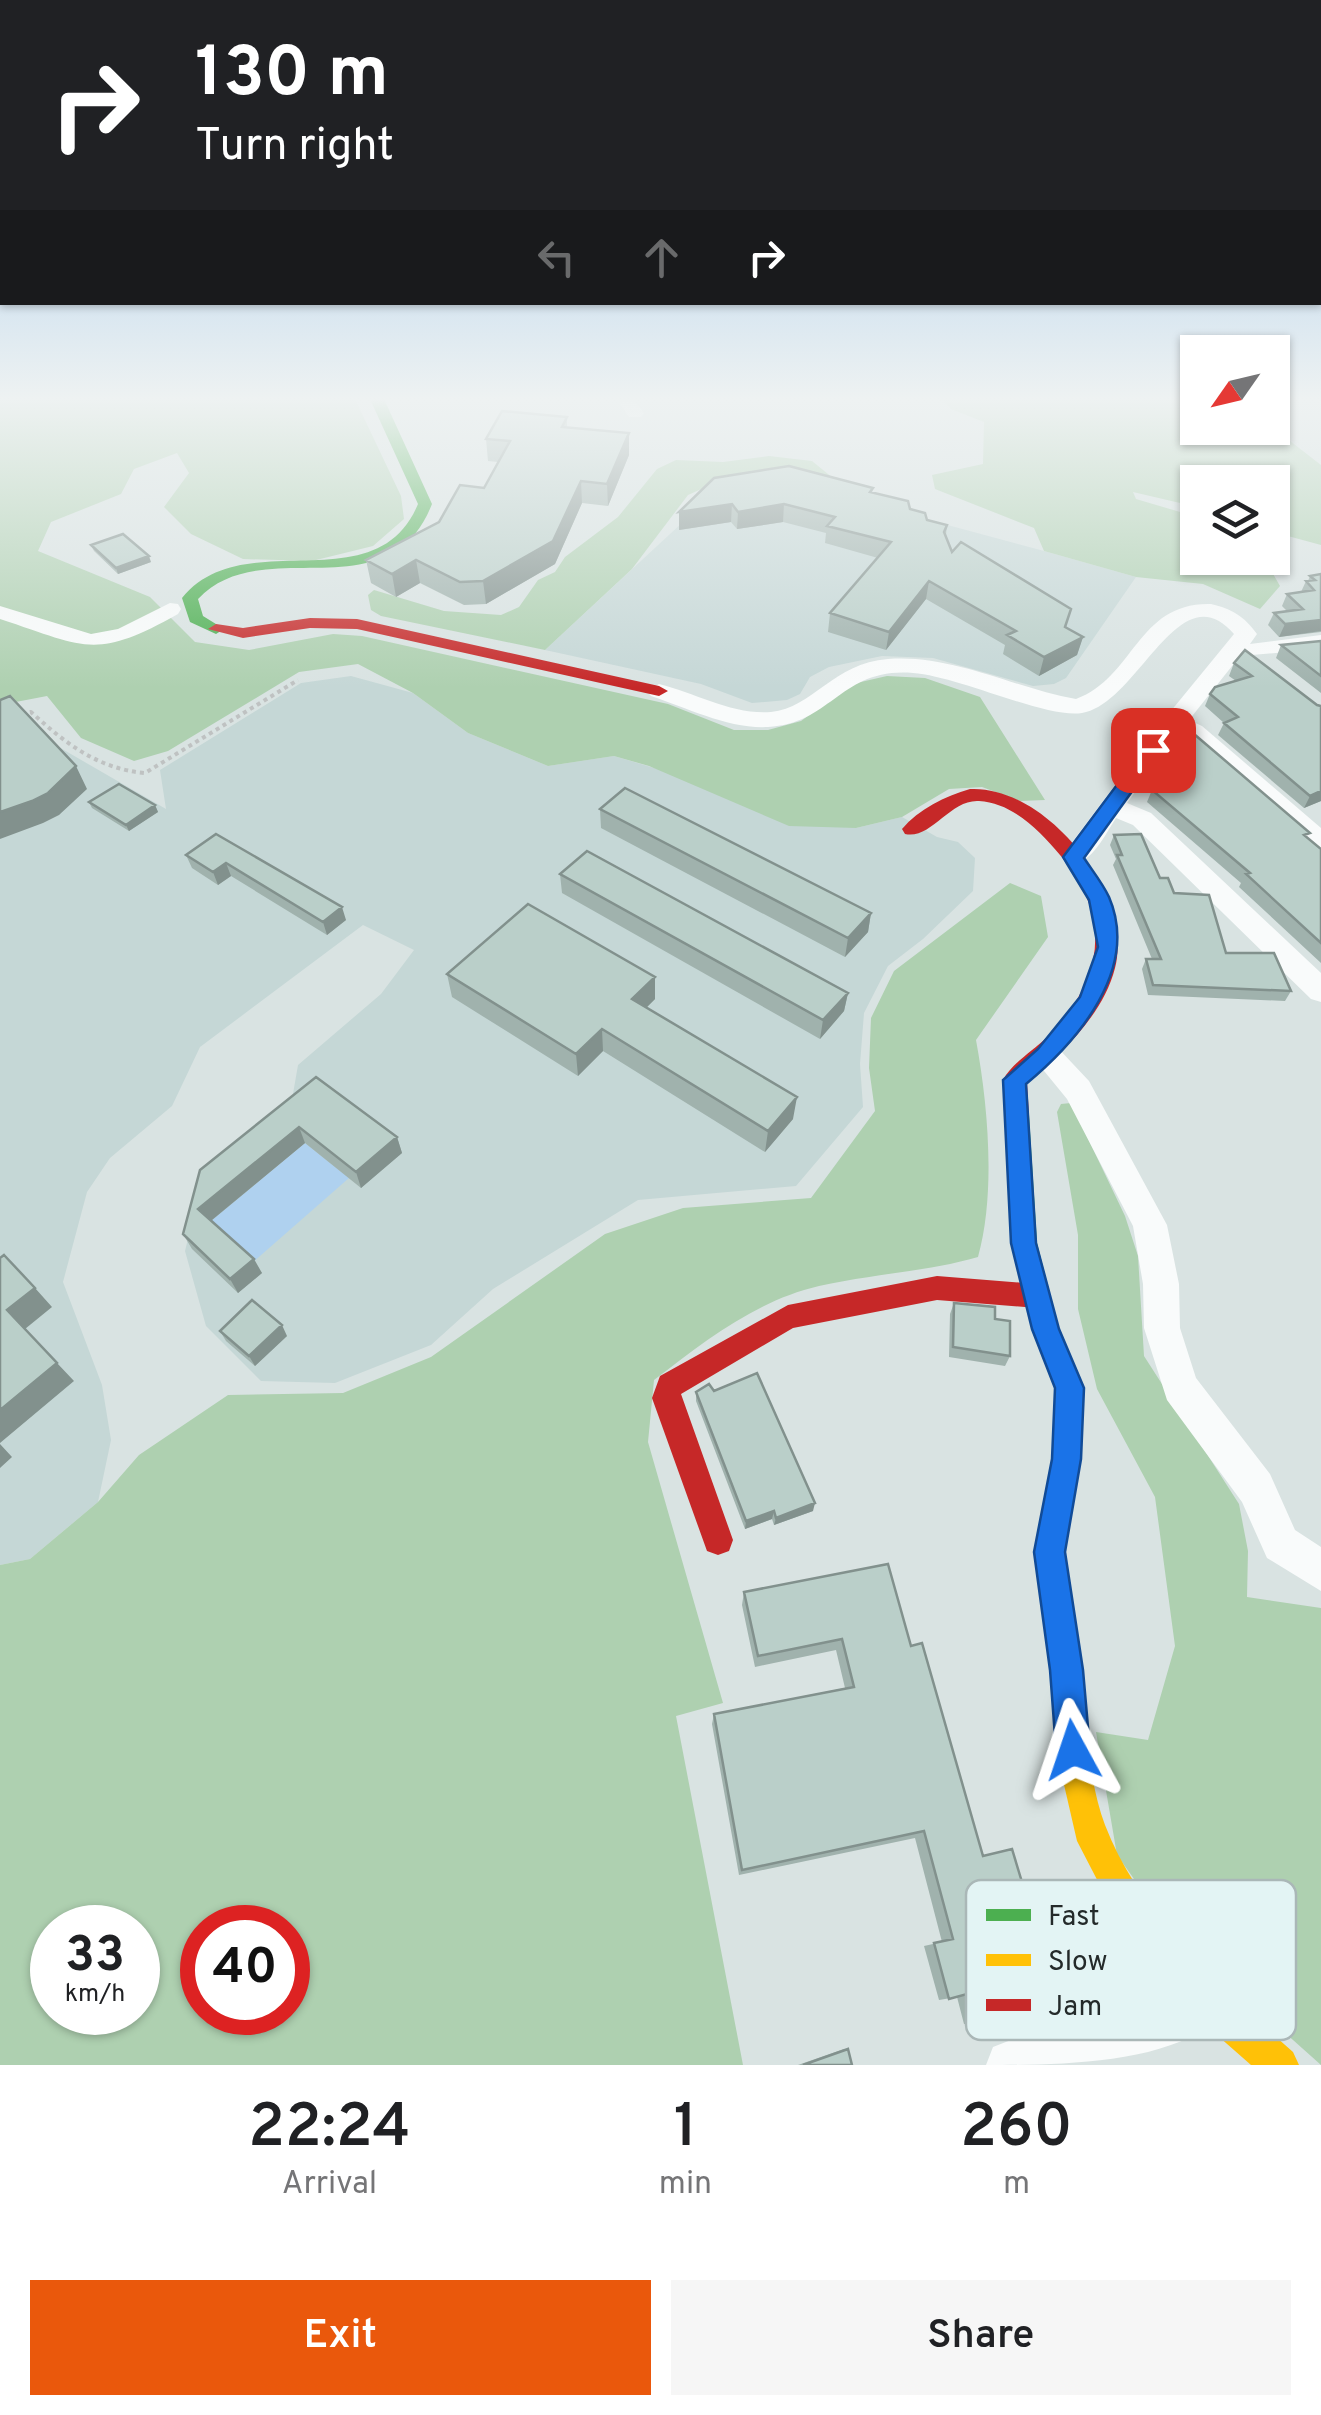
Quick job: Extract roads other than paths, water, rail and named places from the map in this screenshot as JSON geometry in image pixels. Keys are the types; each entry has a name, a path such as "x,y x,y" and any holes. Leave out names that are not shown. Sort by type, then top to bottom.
{"street":[{"path":"421,495 425,504 423,518 412,533 396,544 347,562 255,566 211,577 195,588 190,598 196,618 226,634 252,634 323,622 357,624 659,690 730,714 765,720 786,717 810,706 856,670 887,664 923,665 1078,706 1100,699 1168,620 1183,612 1219,612 1237,620 1246,634 1240,649 1174,722 1074,857"},
{"path":"0,612 90,640 124,635 170,609"},
{"path":"1240,649 1321,642"},
{"path":"1240,649 1276,674"},
{"path":"1174,722 1194,731 1321,842"},
{"path":"912,829 954,800 982,794 1011,803 1046,827 1074,857 1100,899 1108,947 1090,1001 1046,1055 1014,1080 1024,1243 1046,1329 1070,1388 1066,1459 1049,1552 1073,1750 1089,1830 1116,1880"},
{"path":"1111,806 1142,819 1321,991"},
{"path":"1046,1055 1078,1090 1150,1225 1161,1284 1162,1328 1180,1387 1256,1488 1281,1544 1321,1571"},
{"path":"718,1540 666,1398 670,1385 788,1316 936,1288 1038,1296"},
{"path":"1010,2065 1133,2040"},
{"path":"1251,2040 1280,2065"}],"water":[{"path":"305,1143 349,1178 251,1264 207,1224"}]}
